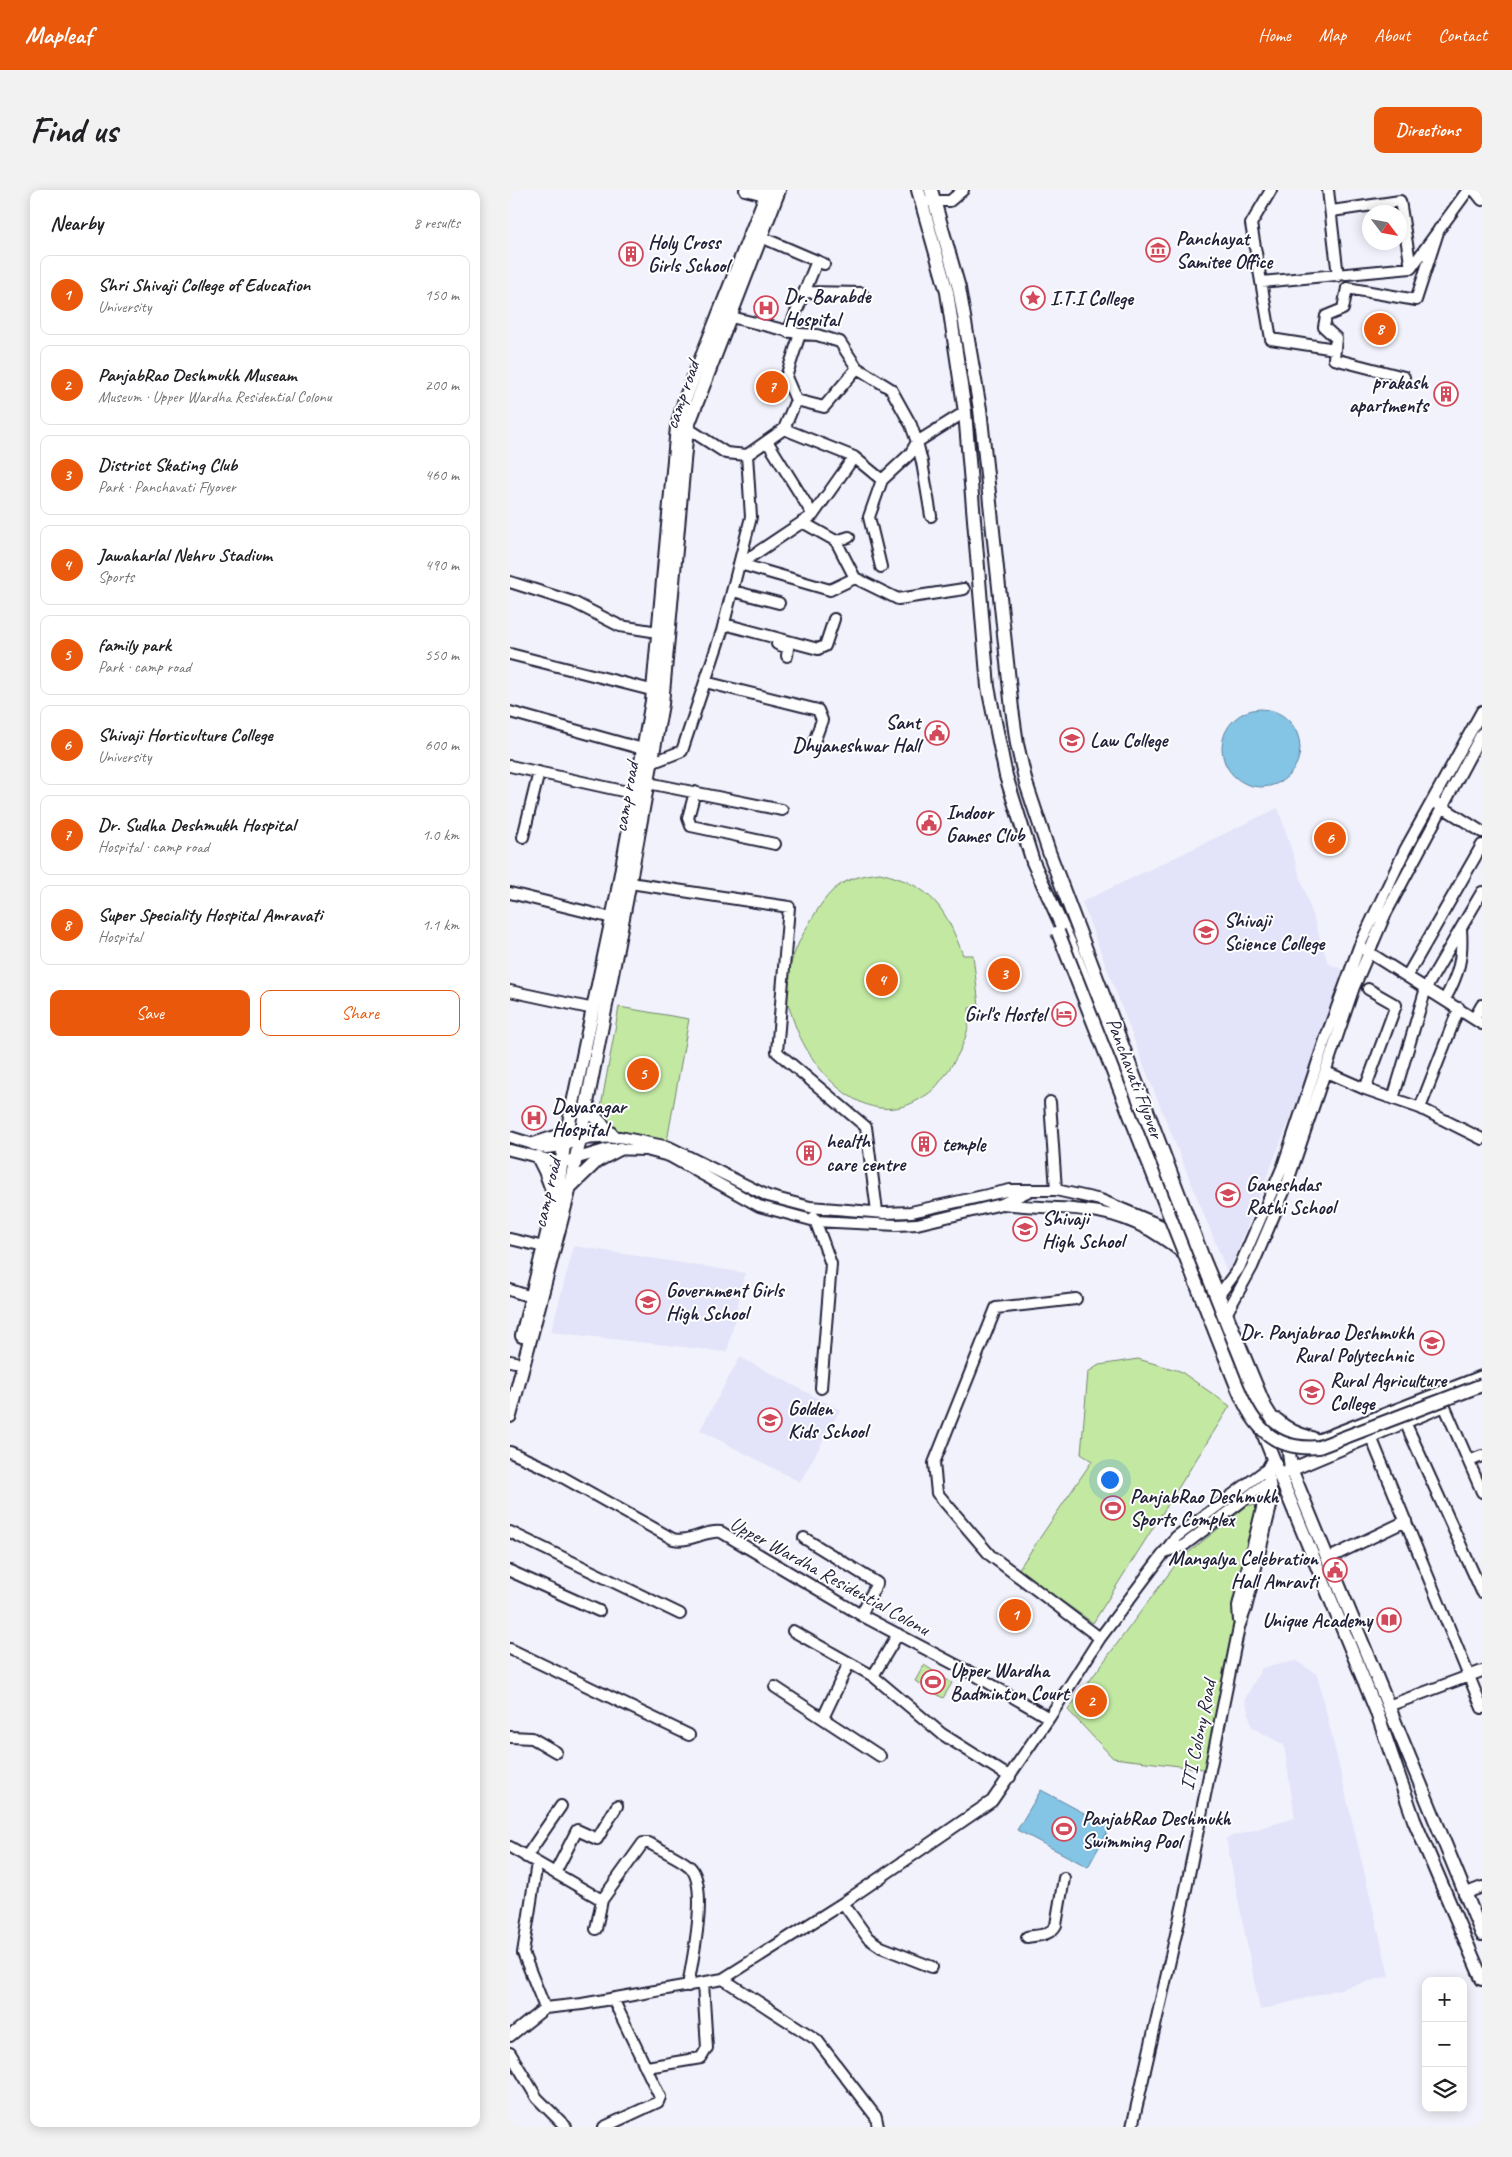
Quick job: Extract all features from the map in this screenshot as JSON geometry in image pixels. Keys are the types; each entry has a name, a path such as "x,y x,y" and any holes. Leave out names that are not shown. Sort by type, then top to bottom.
{"main road":[{"path":"920,196 946,292 965,412 988,687 1006,776 1033,862 1074,953 1187,1251 1215,1298"},
{"path":"933,196 958,288 980,409 1012,709 1017,744 1026,783 1049,852 1203,1258 1215,1298 1265,1408 1288,1444"},
{"name":"camp road","path":"510,1416 569,1189 630,883 643,749 658,692 658,632 668,585 677,427 685,399 761,237 771,197"},
{"name":"camp road","path":"510,1384 513,1361 556,1200 564,1146 640,795 648,783 652,763 668,585 687,428 724,316 771,197"},
{"path":"965,412 980,409"},
{"path":"969,450 985,449"},
{"name":"Panchavati Flyover","path":"1056,913 1058,932 1187,1251 1248,1409 1262,1431 1272,1439 1291,1446 1319,1447 1482,1385"},
{"path":"587,1103 594,1116 614,1137"},
{"path":"534,1144 567,1133"},
{"path":"569,1189 597,1161 620,1149"},
{"path":"538,1157 546,1171 556,1200"},
{"path":"1224,1319 1276,1472 1388,1706 1482,1934"},
{"path":"1288,1444 1320,1440 1482,1377"},
{"path":"1276,1472 1482,1391"},
{"path":"1265,1408 1283,1426 1299,1435 1320,1440"},
{"path":"1276,1472 1288,1444"},
{"path":"1276,1472 1288,1444"},
{"path":"1276,1472 1327,1559 1326,1573 1414,1820 1482,1979"}],"street":[{"path":"745,190 771,197"},
{"path":"920,196 933,196 950,201 963,190"},
{"path":"1271,190 1251,224 1271,339 1335,349"},
{"path":"1328,190 1332,211 1338,276"},
{"path":"1261,282 1411,268 1468,190"},
{"path":"1474,190 1482,200"},
{"path":"1332,211 1400,201 1411,268"},
{"path":"1404,377 1334,359 1336,338 1324,327 1326,316 1343,309 1347,288 1416,300 1439,230"},
{"path":"761,237 820,262 804,292 788,332"},
{"path":"804,292 862,293"},
{"path":"724,316 788,332 817,334 840,342 857,368 891,389 912,425 922,462 931,516"},
{"path":"687,428 726,453 747,455 784,429 796,400 786,377 800,334"},
{"path":"796,400 824,407 857,368"},
{"path":"881,567 869,517 882,480 910,454 917,442 965,412"},
{"path":"784,429 854,457 882,480"},
{"path":"768,441 813,515"},
{"path":"652,763 682,751 723,628 752,517 747,455"},
{"path":"740,564 813,515 854,457"},
{"path":"802,522 836,541 855,578 898,599 964,589"},
{"path":"836,541 849,537"},
{"path":"740,564 830,590 855,578"},
{"path":"512,586 573,602 620,626 658,632"},
{"path":"733,591 779,603"},
{"path":"723,628 818,649 825,646 834,619"},
{"path":"723,628 786,646 788,648 787,656"},
{"path":"510,654 658,692"},
{"path":"705,682 818,710 822,720 814,742"},
{"path":"1224,1319 1252,1267 1286,1187 1325,1040 1360,947 1405,850 1482,711"},
{"path":"510,712 643,749"},
{"path":"1215,1298 1239,1268 1326,1072 1354,987 1385,915 1441,806 1482,733"},
{"path":"510,766 640,795"},
{"path":"523,837 539,772"},
{"path":"648,783 782,810"},
{"path":"695,792 688,818 691,826 775,844"},
{"path":"1431,800 1482,832"},
{"path":"1407,976 1482,845"},
{"path":"630,883 789,907 776,1052 866,1127 877,1211"},
{"path":"1393,1099 1426,988 1482,892"},
{"path":"510,893 612,918"},
{"path":"1445,999 1456,979 1462,951 1461,928"},
{"path":"1360,947 1478,1021 1482,1005"},
{"path":"1365,1089 1396,1005 1368,989"},
{"path":"510,991 594,1009"},
{"path":"1420,1108 1459,1008"},
{"path":"1326,1072 1365,1089 1420,1108 1482,1139"},
{"path":"1050,1102 1056,1190"},
{"path":"510,1138 546,1148 564,1146 580,1139 614,1137 669,1147 768,1196 810,1206 911,1212 1004,1191 1056,1190 1109,1203 1160,1225 1187,1251 1203,1258"},
{"path":"510,1150 561,1163 608,1149 646,1150 669,1156 760,1206 816,1221 904,1225 929,1222 1002,1204 1030,1191"},
{"name":"Panchavati Flyover","path":"1002,1204 1023,1207 1096,1210 1118,1216 1187,1251"},
{"path":"810,1206 831,1264 821,1388"},
{"path":"510,1239 544,1248"},
{"path":"510,1290 531,1297"},
{"path":"1076,1299 996,1308 934,1462 937,1492 990,1554 1100,1638"},
{"path":"1444,1405 1482,1492"},
{"path":"1405,1422 1482,1592"},
{"path":"1371,1436 1482,1708"},
{"name":"Upper Wardha Residential Colonu","path":"510,1452 548,1469 672,1539 683,1541 706,1533 721,1532 861,1615 975,1675 1049,1718"},
{"path":"1469,1461 1482,1456"},
{"path":"510,2036 545,2008 613,1999 723,1980 842,1903 992,1801 1010,1777 1100,1638 1176,1537 1276,1472"},
{"name":"ITI Colony Road","path":"1132,2127 1184,1899 1239,1627 1246,1608 1273,1498 1276,1472"},
{"path":"1327,1559 1406,1520"},
{"path":"510,1532 680,1614"},
{"path":"804,1538 877,1583 861,1615"},
{"path":"510,1571 599,1611"},
{"path":"793,1631 873,1676 942,1734 1010,1777"},
{"path":"873,1676 898,1634"},
{"path":"510,1649 688,1735"},
{"path":"823,1718 849,1663"},
{"path":"1388,1706 1482,1671"},
{"path":"775,1687 880,1756"},
{"path":"510,1737 532,1738 556,1752"},
{"path":"526,1857 561,1806"},
{"path":"555,1873 577,1830 597,1839 616,1806"},
{"path":"596,1929 602,1900 643,1843 649,1843 690,1866 696,1878 700,1900 688,1986"},
{"path":"510,1847 602,1900"},
{"path":"537,1863 523,1953 545,2008"},
{"path":"1027,1937 1048,1934 1053,1930 1056,1925 1064,1878"},
{"path":"1464,1894 1482,1887"},
{"path":"842,1903 873,1943 880,1948 932,1967"},
{"path":"723,1980 817,2040 876,2118 878,2127"},
{"path":"647,2067 701,2058 706,2052 703,1983"},
{"path":"604,2127 660,2099 660,2094 613,1999"},
{"path":"510,2053 537,2098 566,2127"}],"shaded area":[{"path":"1278,808 1328,963 1348,973 1228,1274 1144,1066 1082,902"},
{"name":"Government Girls High School","path":"574,1246 745,1273 727,1352 551,1332"},
{"name":"Golden Kids School","path":"740,1357 840,1410 800,1482 700,1430"},
{"path":"1296,1661 1317,1674 1389,1976 1260,2010 1226,1838 1295,1818 1284,1745 1252,1727 1245,1699 1262,1668"}],"green space":[{"path":"880,873 913,885 935,901 950,924 963,955 973,955 979,1006 969,1008 968,1028 961,1048 951,1067 937,1086 918,1100 897,1108 877,1108 858,1101 840,1090 811,1056 800,1038 787,1000 788,977 796,948 817,910 830,893 846,882 866,875"},
{"path":"619,1007 689,1019 667,1141 597,1129"},
{"name":"PanjabRao Deshmukh Sports Complex","path":"1138,1359 1180,1371 1230,1406 1093,1623 1018,1570 1092,1461 1081,1454 1088,1372 1099,1365"},
{"path":"1248,1505 1257,1506 1262,1513 1204,1769 1113,1758 1068,1710 1179,1560"},
{"name":"Upper Wardha Badminton Court","path":"924,1665 952,1683 943,1698 915,1681"}],"water":[{"path":"1253,709 1269,709 1283,715 1294,726 1300,740 1300,756 1294,770 1283,781 1269,787 1253,787 1239,781 1228,770 1222,756 1222,740 1228,726 1239,715"},
{"name":"PanjabRao Deshmukh Swimming Pool","path":"1041,1790 1110,1827 1088,1867 1017,1830"}],"place":[{"name":"Panchayat Samitee Office","path":"1158,250"},
{"name":"Holy Cross Girls School","path":"631,254"},
{"name":"I.T.I College","path":"1033,298"},
{"name":"Dr. Barabde Hospital","path":"766,308"},
{"name":"Super Speciality Hospital Amravati","path":"1380,329"},
{"name":"Dr. Sudha Deshmukh Hospital","path":"772,387"},
{"name":"prakash apartments","path":"1446,394"},
{"name":"Sant Dhyaneshwar Hall","path":"937,733"},
{"name":"Law College","path":"1072,740"},
{"name":"Indoor Games Club","path":"929,823"},
{"name":"Shivaji Horticulture College","path":"1330,838"},
{"name":"Shivaji Science College","path":"1206,932"},
{"name":"District Skating Club","path":"1004,974"},
{"name":"Jawaharlal Nehru Stadium","path":"882,980"},
{"name":"Girl's Hostel","path":"1064,1014"},
{"name":"family park","path":"643,1074"},
{"name":"Dayasagar Hospital","path":"534,1118"},
{"name":"temple","path":"924,1144"},
{"name":"health care centre","path":"809,1153"},
{"name":"Ganeshdas Rathi School","path":"1228,1195"},
{"name":"Shivaji High School","path":"1025,1229"},
{"name":"Government Girls High School","path":"648,1302"},
{"name":"Dr. Panjabrao Deshmukh Rural Polytechnic","path":"1432,1343"},
{"name":"Rural Agriculture College","path":"1312,1392"},
{"name":"Golden Kids School","path":"770,1420"},
{"name":"PanjabRao Deshmukh Sports Complex","path":"1113,1508"},
{"name":"Mangalya Celebration Hall Amravti","path":"1335,1570"},
{"name":"Shri Shivaji College of Education","path":"1015,1615"},
{"name":"Unique Academy","path":"1389,1620"},
{"name":"Upper Wardha Badminton Court","path":"933,1682"},
{"name":"PanjabRao Deshmukh Museam","path":"1091,1701"},
{"name":"PanjabRao Deshmukh Swimming Pool","path":"1064,1829"}]}
